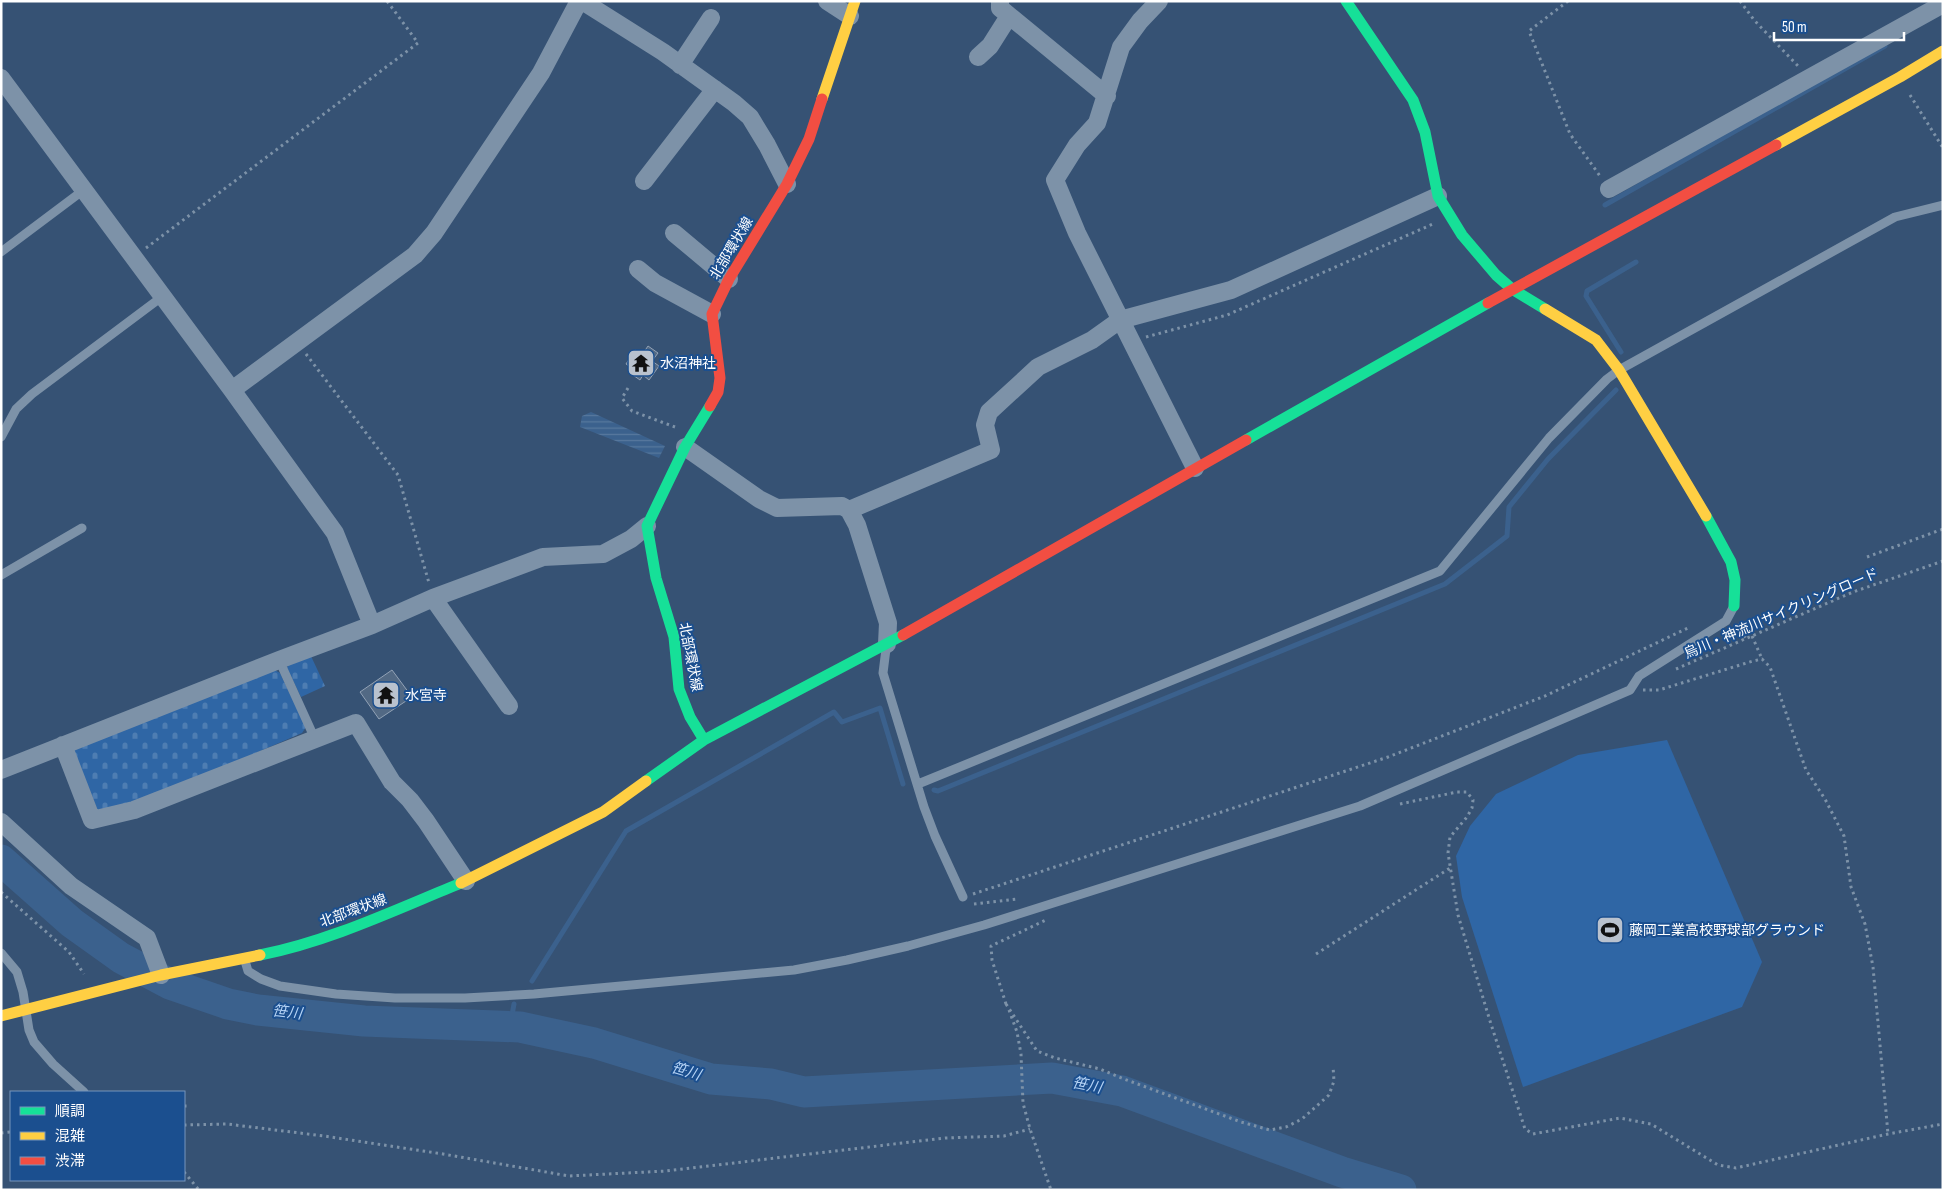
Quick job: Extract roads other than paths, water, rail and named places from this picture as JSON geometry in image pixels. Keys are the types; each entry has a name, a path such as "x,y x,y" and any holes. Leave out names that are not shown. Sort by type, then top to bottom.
{"street":[{"path":"232,390 415,255 541,72 581,1 680,64 750,117 787,184"},
{"path":"827,1 853,8"},
{"path":"1159,1 1140,21 1121,47 1107,96 1097,122 1077,145 1055,180 1077,233 1195,468"},
{"path":"1346,1 1413,100 1425,132 1438,196 1449,216 1476,253 1512,289 1596,340 1619,370 1720,539 1731,562 1735,580 1734,606"},
{"path":"1610,189 1943,4"},
{"name":"北部環状線","path":"712,314 729,279 787,184 809,139 853,8"},
{"path":"978,57 990,46 1005,8 1107,96"},
{"path":"680,64 711,18"},
{"path":"704,740 887,644 1512,289 1943,52"},
{"path":"1,78 163,296 335,533 372,625"},
{"path":"644,181 715,89"},
{"path":"848,510 990,450 985,425 989,412 1038,367 1092,340 1120,320 1231,290 1438,196"},
{"path":"674,232 729,279"},
{"path":"1,770 372,625 434,598 543,557 603,554 630,539 646,526 684,447 718,392 720,378 712,314 656,283 638,269"},
{"path":"684,447 759,499 777,508 842,506 848,510 857,525 888,623 887,644"},
{"name":"北部環状線","path":"27,1010 161,975 288,950 381,916 466,882 603,812 704,740 690,717 679,689 674,637 656,578 646,526"},
{"path":"434,598 509,706"},
{"path":"63,745 92,820 134,810 356,723 392,782 410,800 426,821 466,882"},
{"path":"1,822 71,886 147,938 161,975"},
{"path":"1,1016 27,1010"}],"lane":[{"path":"1,252 84,189"},
{"path":"918,784 1440,571 1549,438 1606,379 1895,217 1943,205"},
{"path":"1,438 16,409 32,394 163,296"},
{"path":"1,575 82,528"},
{"path":"245,959 248,971 261,979 280,986 336,994 395,998 465,998 534,994 794,970 908,946 1360,806 1630,690 1639,676 1726,621 1733,612 1734,606"},
{"path":"887,644 883,673 935,836 963,897"},
{"path":"279,660 315,739"},
{"path":"1,953 17,972 27,1010 29,1030 34,1042 53,1064 83,1091"}],"waterway":[{"path":"1605,205 1885,46"},
{"path":"1621,352 1586,296 1587,291 1636,262"},
{"path":"934,790 938,791 1445,584 1507,536 1509,507 1548,459 1616,390"},
{"path":"532,981 626,831 834,712 842,722 880,708 903,784"},
{"name":"笹川","path":"1,860 72,923 121,958 170,984 228,1004 258,1010 364,1021 520,1027 594,1043 711,1079 771,1084 804,1092 1052,1078 1122,1091 1342,1172 1401,1190"},
{"path":"510,1026 514,1004"}],"place":[{"name":"水沼神社","path":"641,363"},
{"name":"水宮寺","path":"386,695"},
{"name":"藤岡工業高校野球部グラウンド","path":"1610,930"}]}
